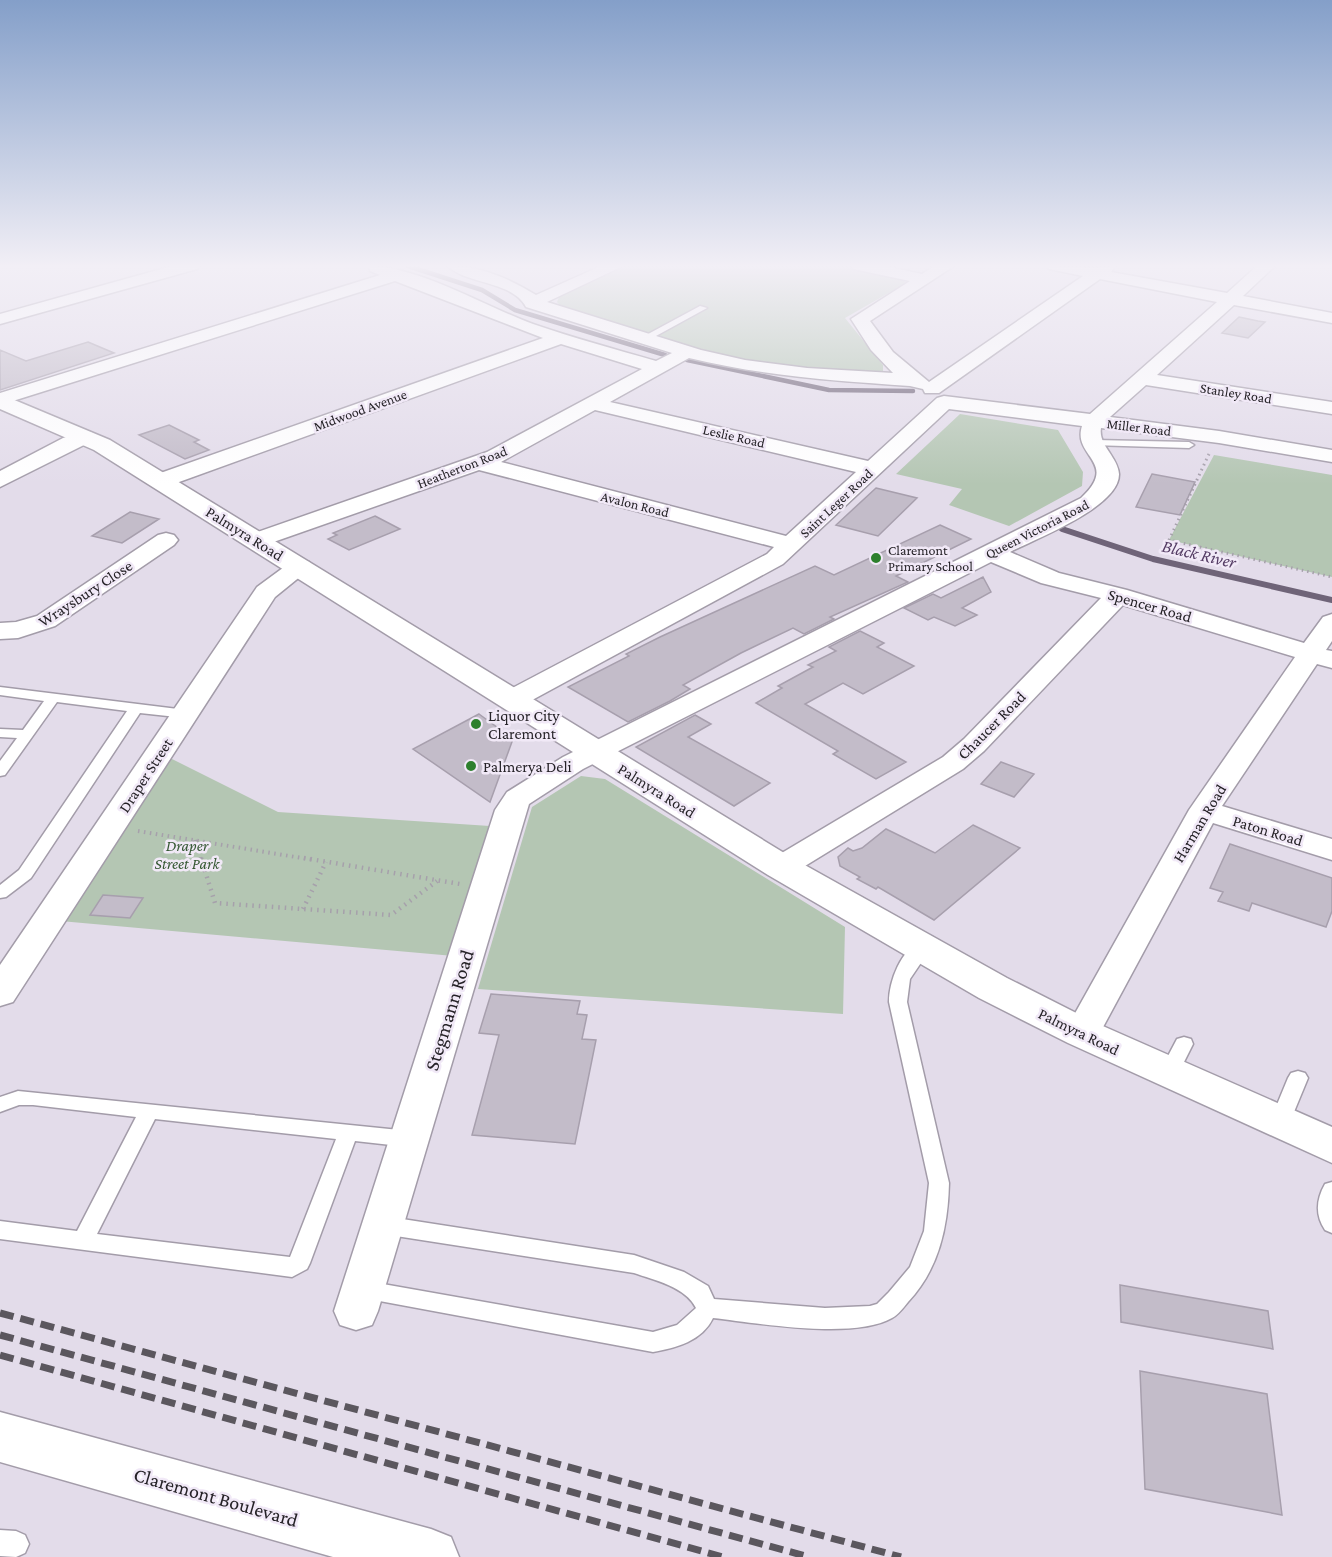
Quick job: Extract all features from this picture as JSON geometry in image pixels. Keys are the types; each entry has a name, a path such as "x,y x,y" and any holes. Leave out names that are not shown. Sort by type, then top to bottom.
{"main road":[{"name":"Palmyra Road","path":"0,400 85,437 160,481 781,867 993,988 1082,1033 1177,1058 1279,1124 1332,1146"},
{"name":"Claremont Boulevard","path":"0,1437 431,1557"}],"street":[{"path":"0,400 194,339"},
{"name":"Midwood Avenue","path":"160,481 559,339"},
{"path":"563,339 659,368"},
{"path":"638,339 745,366 797,373 911,380"},
{"path":"875,339 896,366 911,380"},
{"name":"Saint Leger Road","path":"513,699 758,570 792,545 873,469 938,396 1013,339"},
{"path":"1094,432 1140,378 1185,339"},
{"name":"Heatherton Road","path":"257,540 478,464 594,404 687,352"},
{"name":"Stanley Road","path":"1140,378 1328,402"},
{"name":"Miller Road","path":"911,380 938,396 1094,432 1219,437 1332,456"},
{"name":"Leslie Road","path":"594,404 873,469"},
{"name":"Queen Victoria Road","path":"596,751 1089,503 1102,493 1109,475 1094,432"},
{"path":"0,480 70,442 85,437"},
{"name":"Avalon Road","path":"478,464 792,545"},
{"name":"Wraysbury Close","path":"0,631 18,630 46,621 166,540"},
{"name":"Spencer Road","path":"991,552 1050,578 1118,594 1321,656"},
{"name":"Draper Street","path":"0,993 266,592 300,567"},
{"name":"Chaucer Road","path":"781,867 953,763 974,745 1118,594"},
{"name":"Harman Road","path":"1082,1033 1204,810 1321,656 1332,622"},
{"name":"Stegmann Road","path":"359,1300 510,810 518,798 545,779 596,751"},
{"name":"Paton Road","path":"1204,810 1332,850"}],"lane":[{"path":"1094,432 1189,445"},
{"path":"0,691 186,714"},
{"path":"0,771 54,696"},
{"path":"0,893 25,874 136,708"},
{"path":"0,733 27,734"},
{"path":"707,1308 846,1318 883,1312 914,1283 931,1244 939,1204 939,1183 898,1002 897,985 902,972 922,948"},
{"path":"1279,1124 1298,1078"},
{"path":"0,1105 18,1098 33,1098 409,1139"},
{"path":"83,1241 149,1111"},
{"path":"0,1230 292,1268 299,1263 348,1133"},
{"path":"1332,1190 1328,1219 1332,1224"},
{"path":"383,1225 634,1264 676,1279 700,1293 707,1308"},
{"path":"359,1300 653,1342 672,1339 687,1332 699,1323 707,1308"}],"path":[{"path":"1210,452 1169,540 1332,577"},
{"path":"111,826 486,888"},
{"path":"195,840 215,903 391,915 438,880"},
{"path":"303,909 326,862"}],"green space":[{"path":"659,339 862,339 883,365 883,371 875,374 757,363 693,349"},
{"path":"960,414 1058,430 1083,472 1082,486 1009,526 949,505 962,489 896,474"},
{"path":"1214,455 1332,475 1332,577 1169,540"},
{"name":"Draper Street Park","path":"160,753 278,812 505,827 465,957 49,920"},
{"path":"581,776 605,779 845,927 843,1014 478,989 532,807"}],"building":[{"path":"88,342 114,353 0,390 0,350 26,361"},
{"path":"169,425 199,440 194,442 209,450 185,459 139,435"},
{"path":"1152,474 1195,482 1180,515 1136,507"},
{"path":"876,488 917,498 878,536 836,525"},
{"path":"130,512 159,519 122,543 92,536"},
{"path":"375,516 400,529 349,550 328,539 337,535 333,533"},
{"path":"940,525 971,539 896,576 908,582 830,617 834,619 804,634 793,628 741,653 683,685 690,689 628,722 568,687 629,656 626,654 660,637 815,566 834,575"},
{"path":"983,577 991,592 962,608 977,615 955,626 934,617 928,620 904,608 933,594 941,598"},
{"path":"860,631 884,643 877,647 914,666 863,694 843,683 805,704 906,762 876,779 833,754 838,751 756,703 782,688 778,686 813,667 808,665 836,651 829,647"},
{"name":"Palmerya Deli","path":"479,714 513,739 490,802 413,749"},
{"path":"695,715 711,724 688,737 770,783 734,806 636,747"},
{"path":"1001,762 1034,774 1014,797 981,784"},
{"path":"973,825 1020,848 934,920 878,887 876,889 857,879 860,877 840,866 838,857 848,848 853,851 862,848 886,829 935,853"},
{"path":"1230,844 1332,878 1332,911 1326,927 1252,903 1249,911 1218,901 1223,892 1210,888"},
{"path":"103,895 143,898 130,918 90,915"},
{"path":"491,994 580,1001 577,1014 587,1015 582,1039 596,1040 575,1144 472,1135 499,1035 479,1033"},
{"path":"1120,1285 1268,1311 1273,1349 1121,1322"},
{"path":"1140,1371 1267,1394 1282,1515 1145,1489"}],"waterway":[{"name":"Black River","path":"611,339 665,355"},
{"name":"Black River","path":"687,360 829,390 913,391"},
{"name":"Black River","path":"1062,529 1153,559 1332,600"}],"railway":[{"path":"0,1313 901,1557"},
{"path":"0,1335 809,1557"},
{"path":"0,1355 723,1557"}],"place":[{"name":"Claremont Primary School","path":"876,558"},
{"name":"Liquor City Claremont","path":"476,724"},
{"name":"Palmerya Deli","path":"471,766"}]}
